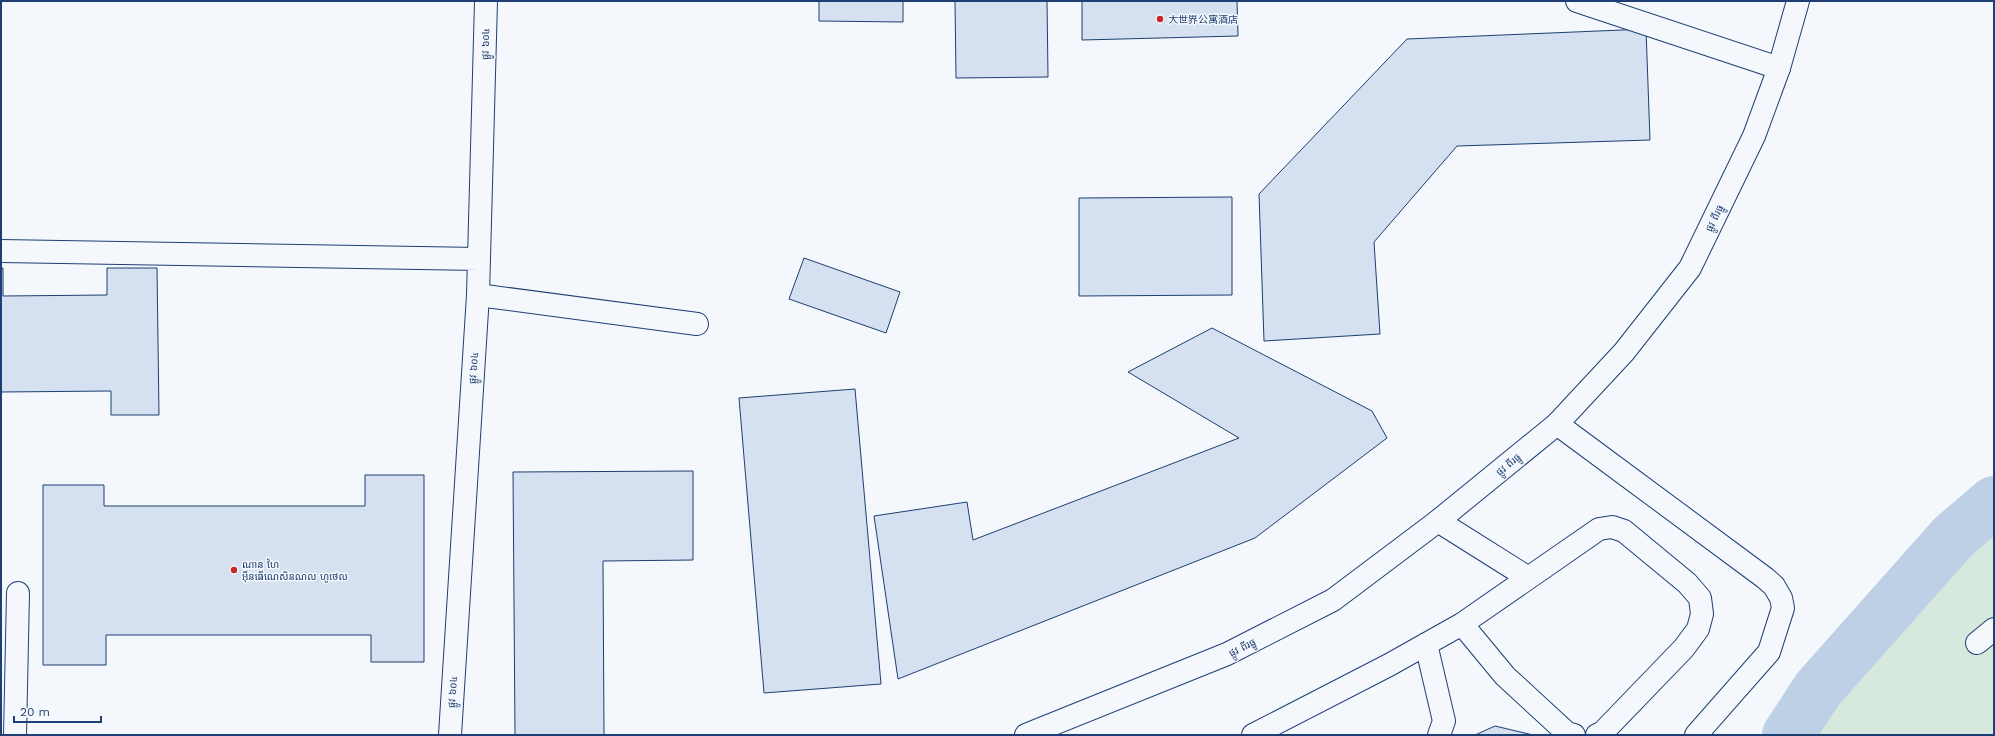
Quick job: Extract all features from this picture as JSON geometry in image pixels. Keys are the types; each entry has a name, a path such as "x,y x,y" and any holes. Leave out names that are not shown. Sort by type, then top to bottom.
{"street":[{"name":"ផ្លូវ ៦០៤","path":"450,735 478,295 486,1"},
{"path":"1577,1 1779,68"},
{"name":"ផ្លូវ ពីរធ្នូ","path":"1026,735 1227,654 1333,600 1438,521 1557,424 1624,352 1690,268 1754,136 1779,68 1798,1"},
{"path":"1,251 479,259"},
{"path":"478,295 697,324"},
{"path":"1557,424 1765,578 1774,586 1781,598 1783,608 1768,652 1696,735"},
{"path":"1438,521 1527,577"},
{"path":"1253,735 1462,624 1527,577 1598,529 1612,527 1624,531 1687,583 1700,598 1702,614 1698,629 1684,648 1603,732 1597,735"},
{"path":"15,735 18,594"},
{"path":"1462,624 1505,676 1567,733 1574,735"},
{"path":"1978,643 1994,629"},
{"path":"1426,644 1444,721 1439,735"}],"shaded area":[{"path":"1994,502 1994,735 1788,735 1818,689 1953,537"}],"building":[{"path":"819,1 903,1 903,22 819,21"},
{"path":"955,1 1047,1 1048,77 956,78"},
{"name":"大世界公寓酒店","path":"1082,1 1237,1 1238,36 1082,40"},
{"path":"1646,29 1650,140 1457,146 1374,242 1380,334 1264,341 1259,194 1407,39"},
{"path":"1232,197 1232,295 1079,296 1079,198"},
{"path":"804,258 900,292 886,333 789,299"},
{"path":"1,268 3,268 3,296 107,295 107,268 157,268 159,415 111,415 111,391 1,392"},
{"path":"1212,328 1372,411 1387,438 1255,538 898,679 874,516 967,502 973,540 1239,438 1128,372"},
{"path":"855,389 881,684 764,693 739,398"},
{"path":"693,471 693,560 603,561 604,735 515,735 513,472"},
{"name":"ណាន ហៃ អ៊ីនធើណេសិនណល ហូថេល","path":"365,475 424,475 424,662 371,662 371,635 106,635 106,665 43,665 43,485 104,485 104,506 365,506"},
{"path":"1495,726 1533,735 1475,735"}],"waterway":[{"path":"1788,735 1818,689 1953,537 1994,502"}],"place":[{"name":"大世界公寓酒店","path":"1160,19"},
{"name":"ណាន ហៃ អ៊ីនធើណេសិនណល ហូថេល","path":"234,570"}]}
